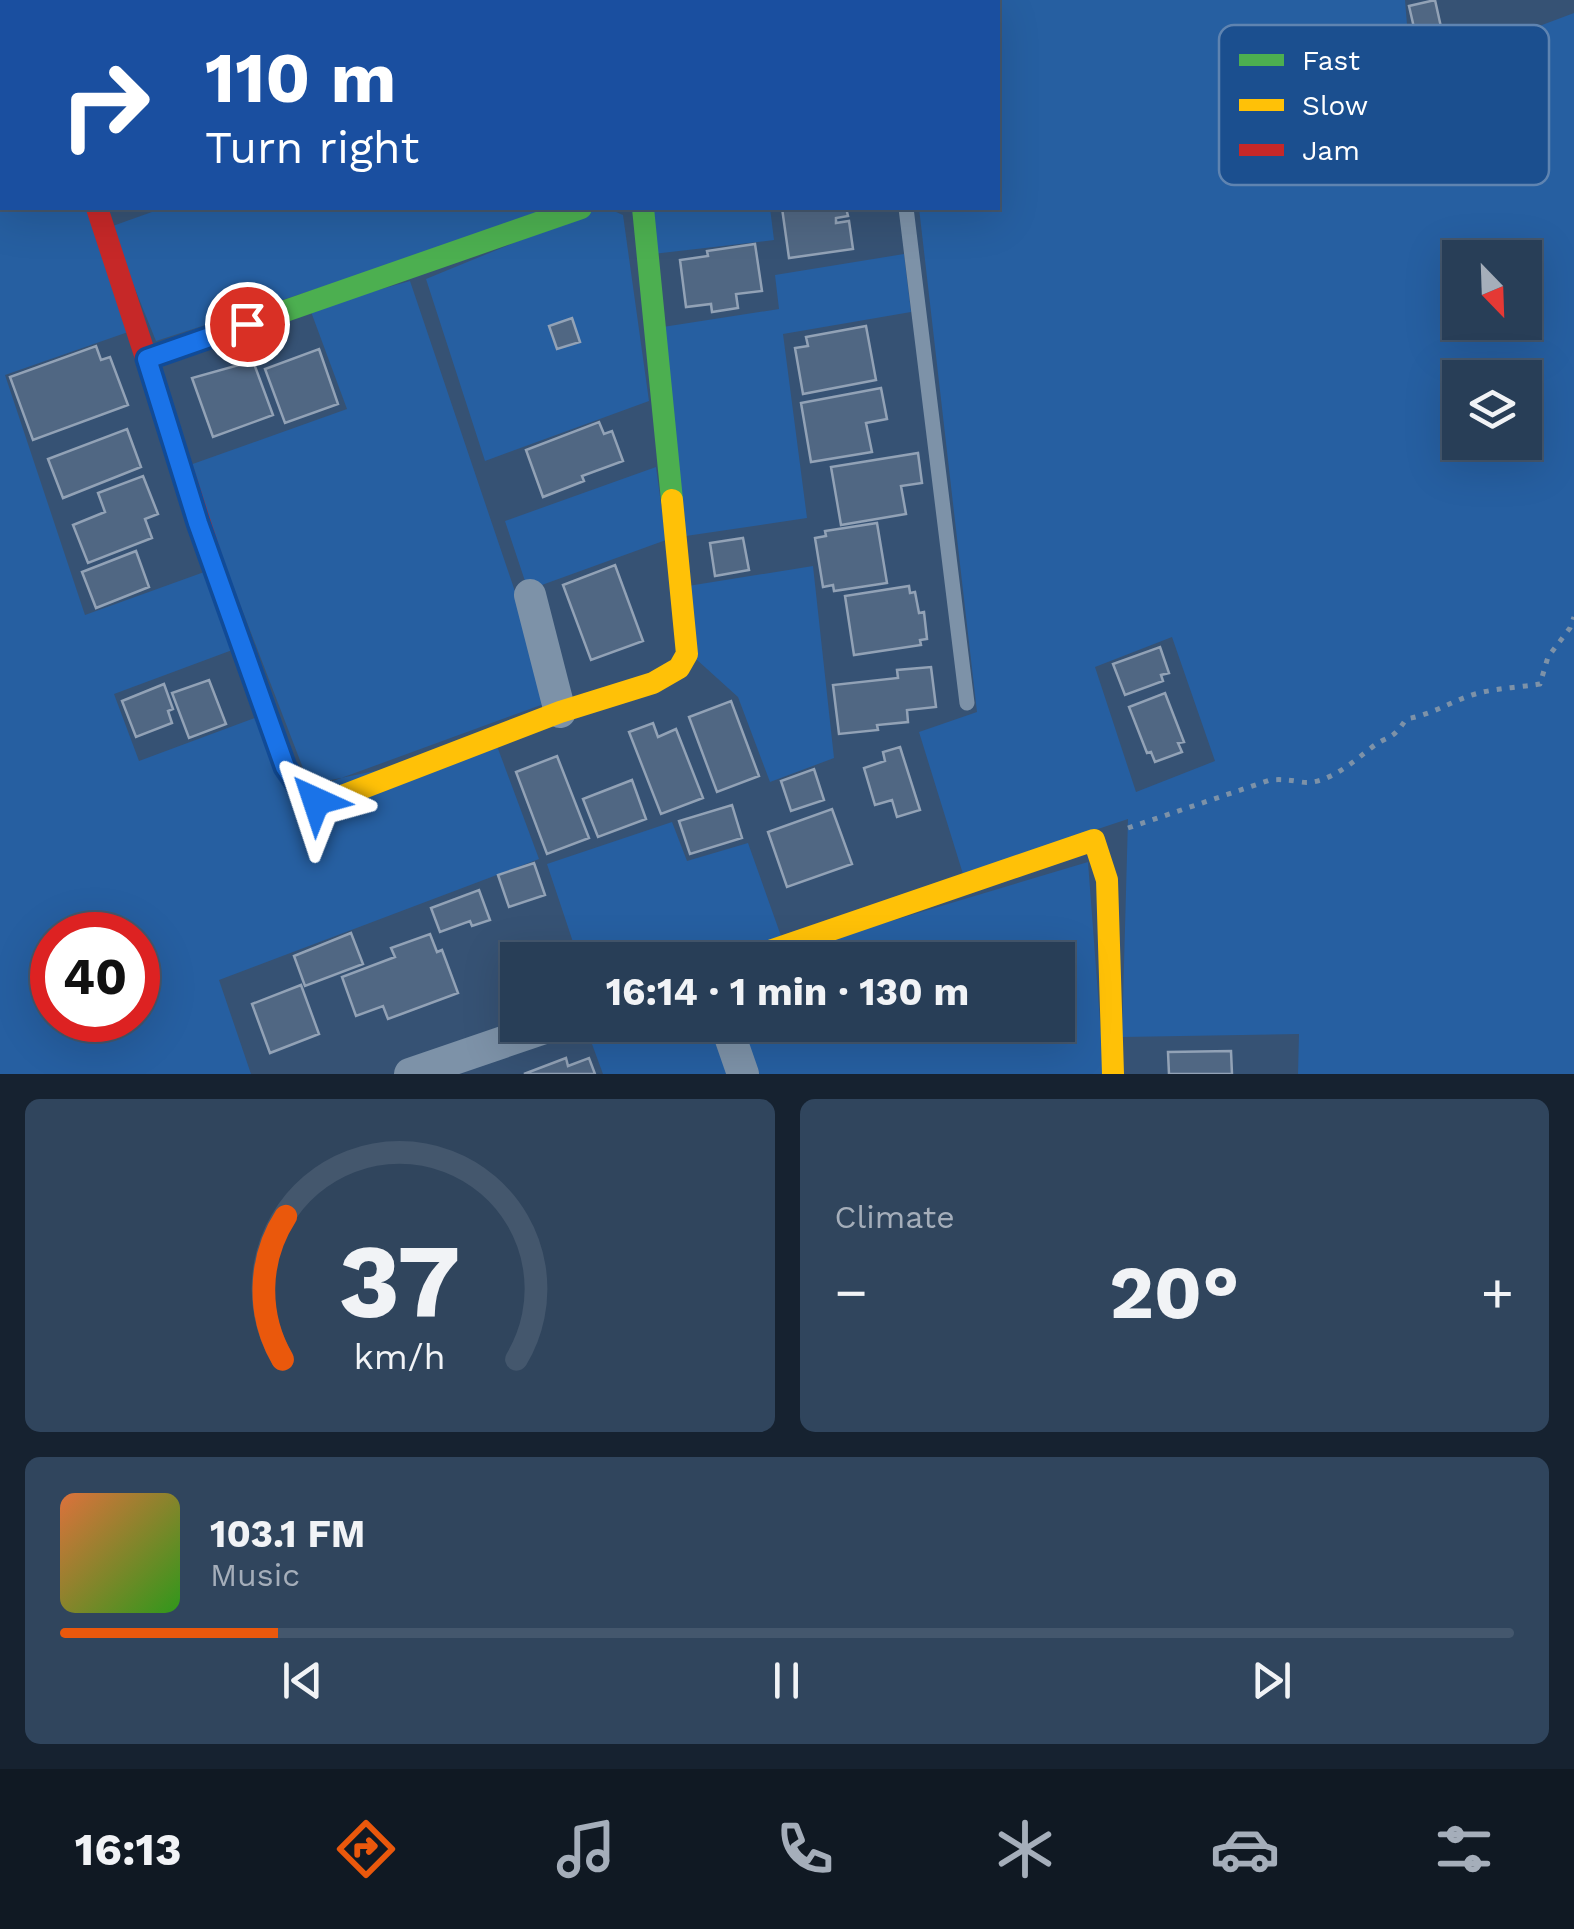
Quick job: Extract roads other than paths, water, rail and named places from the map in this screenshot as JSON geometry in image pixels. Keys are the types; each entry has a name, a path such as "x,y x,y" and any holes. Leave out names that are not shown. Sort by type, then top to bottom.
{"street":[{"path":"98,210 198,523 285,767 304,795 316,801 329,801 560,712 653,683 679,668 687,654 644,210"},
{"path":"147,359 574,210"},
{"path":"530,595 560,712"},
{"path":"796,942 1094,840 1107,880 1113,1074"},
{"path":"429,1071 507,1042"},
{"path":"732,1042 742,1074"}],"lane":[{"path":"906,210 967,703"}]}
